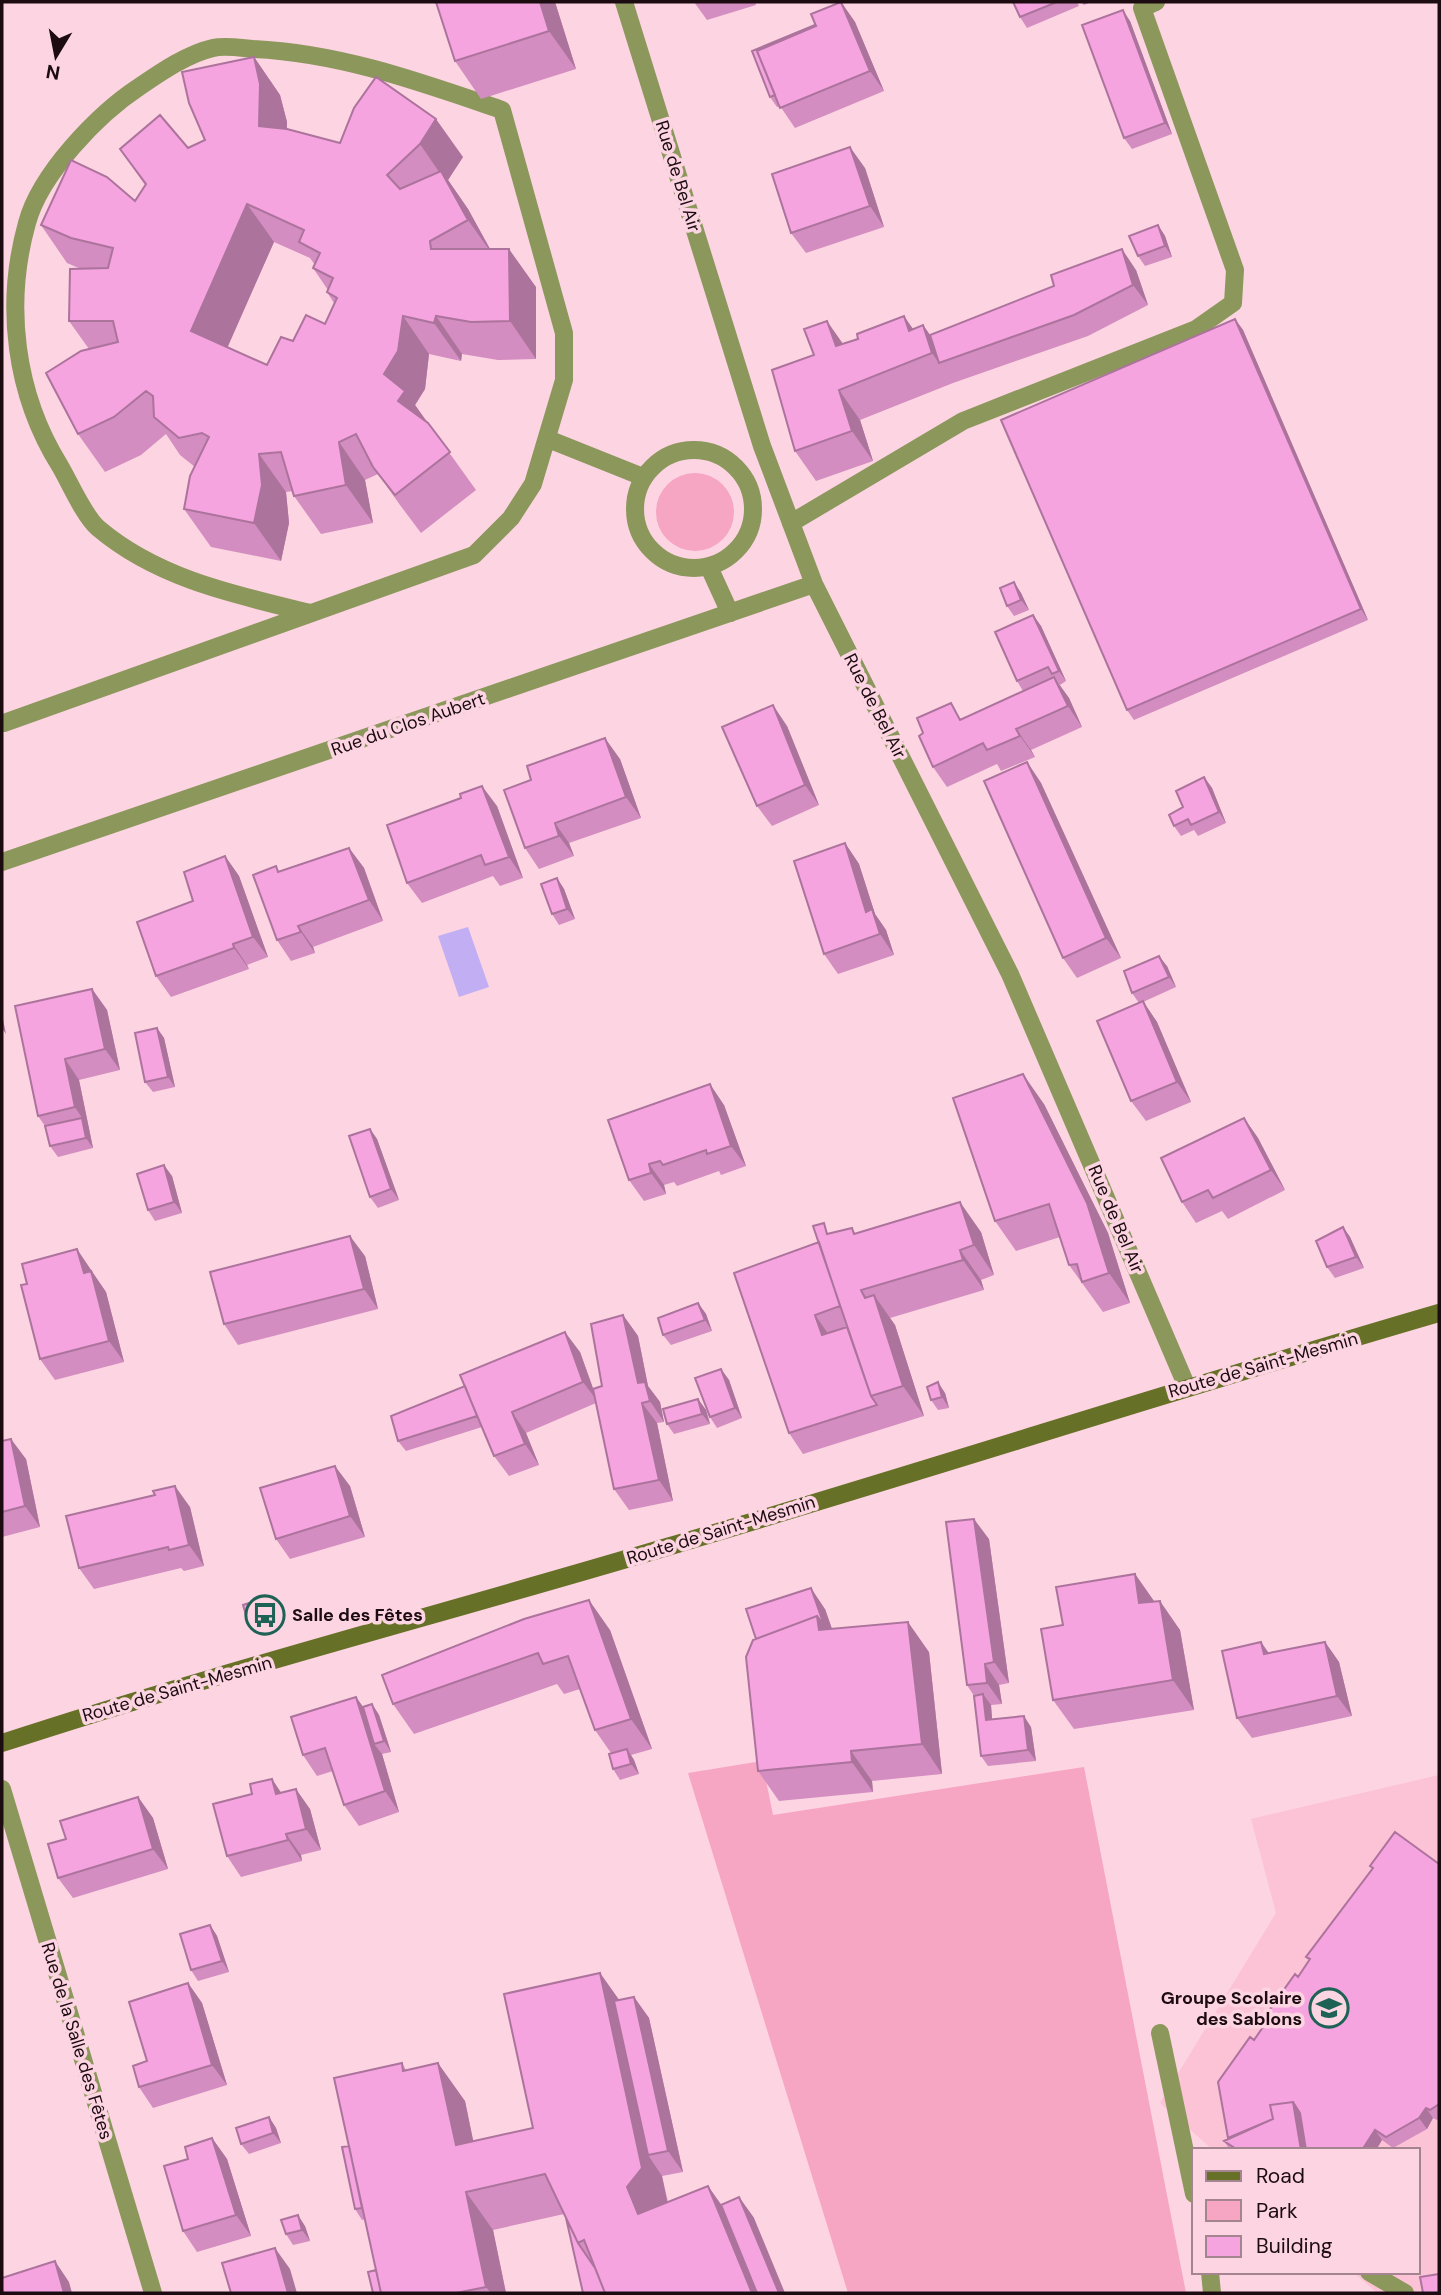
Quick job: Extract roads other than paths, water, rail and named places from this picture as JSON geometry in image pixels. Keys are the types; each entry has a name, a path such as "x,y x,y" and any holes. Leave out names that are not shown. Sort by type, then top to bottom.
{"main road":[{"name":"Route de Saint-Mesmin","path":"2,1743 103,1710 669,1546 1187,1387 1439,1313"}],"street":[{"name":"Rue de Bel Air","path":"624,2 774,477 814,584 1010,974 1187,1387"},
{"path":"790,523 963,421 1185,334 1233,303 1236,270 1142,8 1156,2"},
{"path":"4,723 474,555 510,517 533,484 548,439 564,380 564,333 502,110 380,68 299,51 215,47 166,69 112,105 60,161 27,221 13,297 20,367 48,447 96,527 153,563 207,588 310,613"},
{"path":"548,439 643,477"},
{"path":"701,450 722,456 741,471 748,484 754,514 744,542 730,557 709,566 689,568 668,563 656,556 643,539 636,523 635,502 643,477 659,460 678,451 701,450"},
{"path":"748,484 774,477"},
{"path":"709,566 730,614"},
{"name":"Rue du Clos Aubert","path":"2,862 814,584"},
{"name":"Rue de la Salle des Fêtes","path":"2,1788 153,2293"},
{"path":"1160,2033 1192,2185"},
{"path":"1210,2274 1212,2293"},
{"path":"1372,2274 1405,2293"}],"place":[{"name":"Salle des Fêtes","path":"265,1615"},
{"name":"Groupe Scolaire des Sablons","path":"1329,2008"}]}
